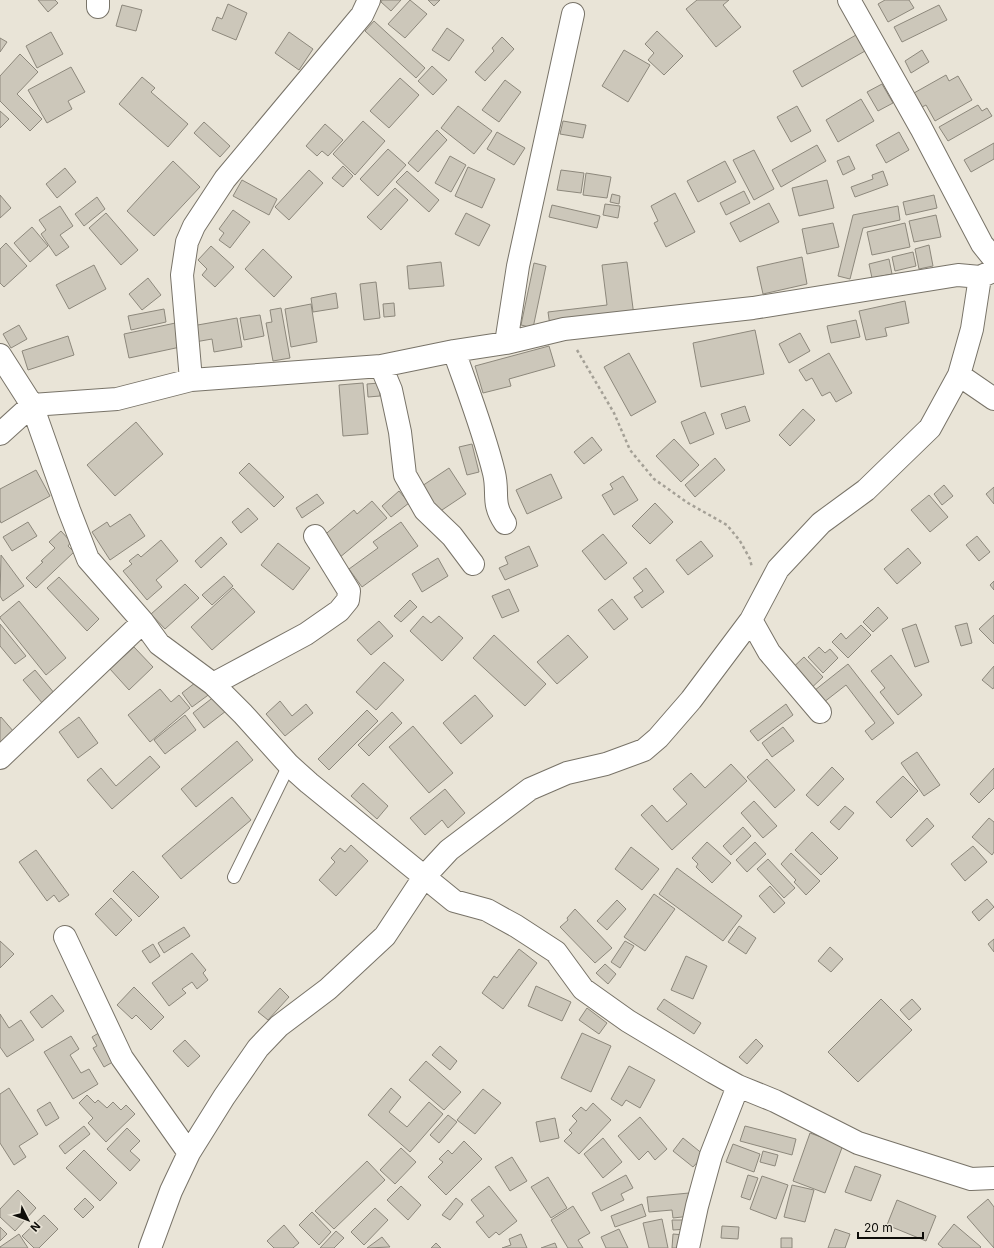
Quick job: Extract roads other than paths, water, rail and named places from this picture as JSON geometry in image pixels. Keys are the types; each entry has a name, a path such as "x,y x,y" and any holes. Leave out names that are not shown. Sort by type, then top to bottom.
{"street":[{"path":"192,380 182,275 187,242 194,226 225,179 362,14 369,0"},
{"path":"849,0 921,128 982,244 994,259"},
{"path":"506,343 518,266 573,14"},
{"path":"0,434 32,405 117,399 192,380 381,366 454,351 506,343 564,329 753,308 958,275 987,274 959,375 930,428 866,490 821,523 778,569 756,612 691,700 658,738 644,750 606,764 567,773 530,789 449,850 424,877 385,936 328,989 279,1026 258,1048 224,1097 189,1153 171,1191 150,1248"},
{"path":"454,351 494,475 498,513 505,523"},
{"path":"0,356 32,405 88,559 143,622 159,644 212,684 243,714 289,765 424,877 454,901 487,910 516,926 556,952 583,989 628,1022 738,1086 775,1101 858,1143 971,1179 994,1178"},
{"path":"381,366 391,390 400,432 405,475 425,510 452,536 473,564"},
{"path":"959,375 994,399"},
{"path":"212,684 306,634 339,612 348,600 349,591 315,536"},
{"path":"756,612 769,652 820,712"},
{"path":"0,758 143,622"},
{"path":"65,937 122,1058 189,1153"},
{"path":"688,1248 697,1206 711,1155 738,1086"}],"lane":[{"path":"234,877 289,765"}]}
